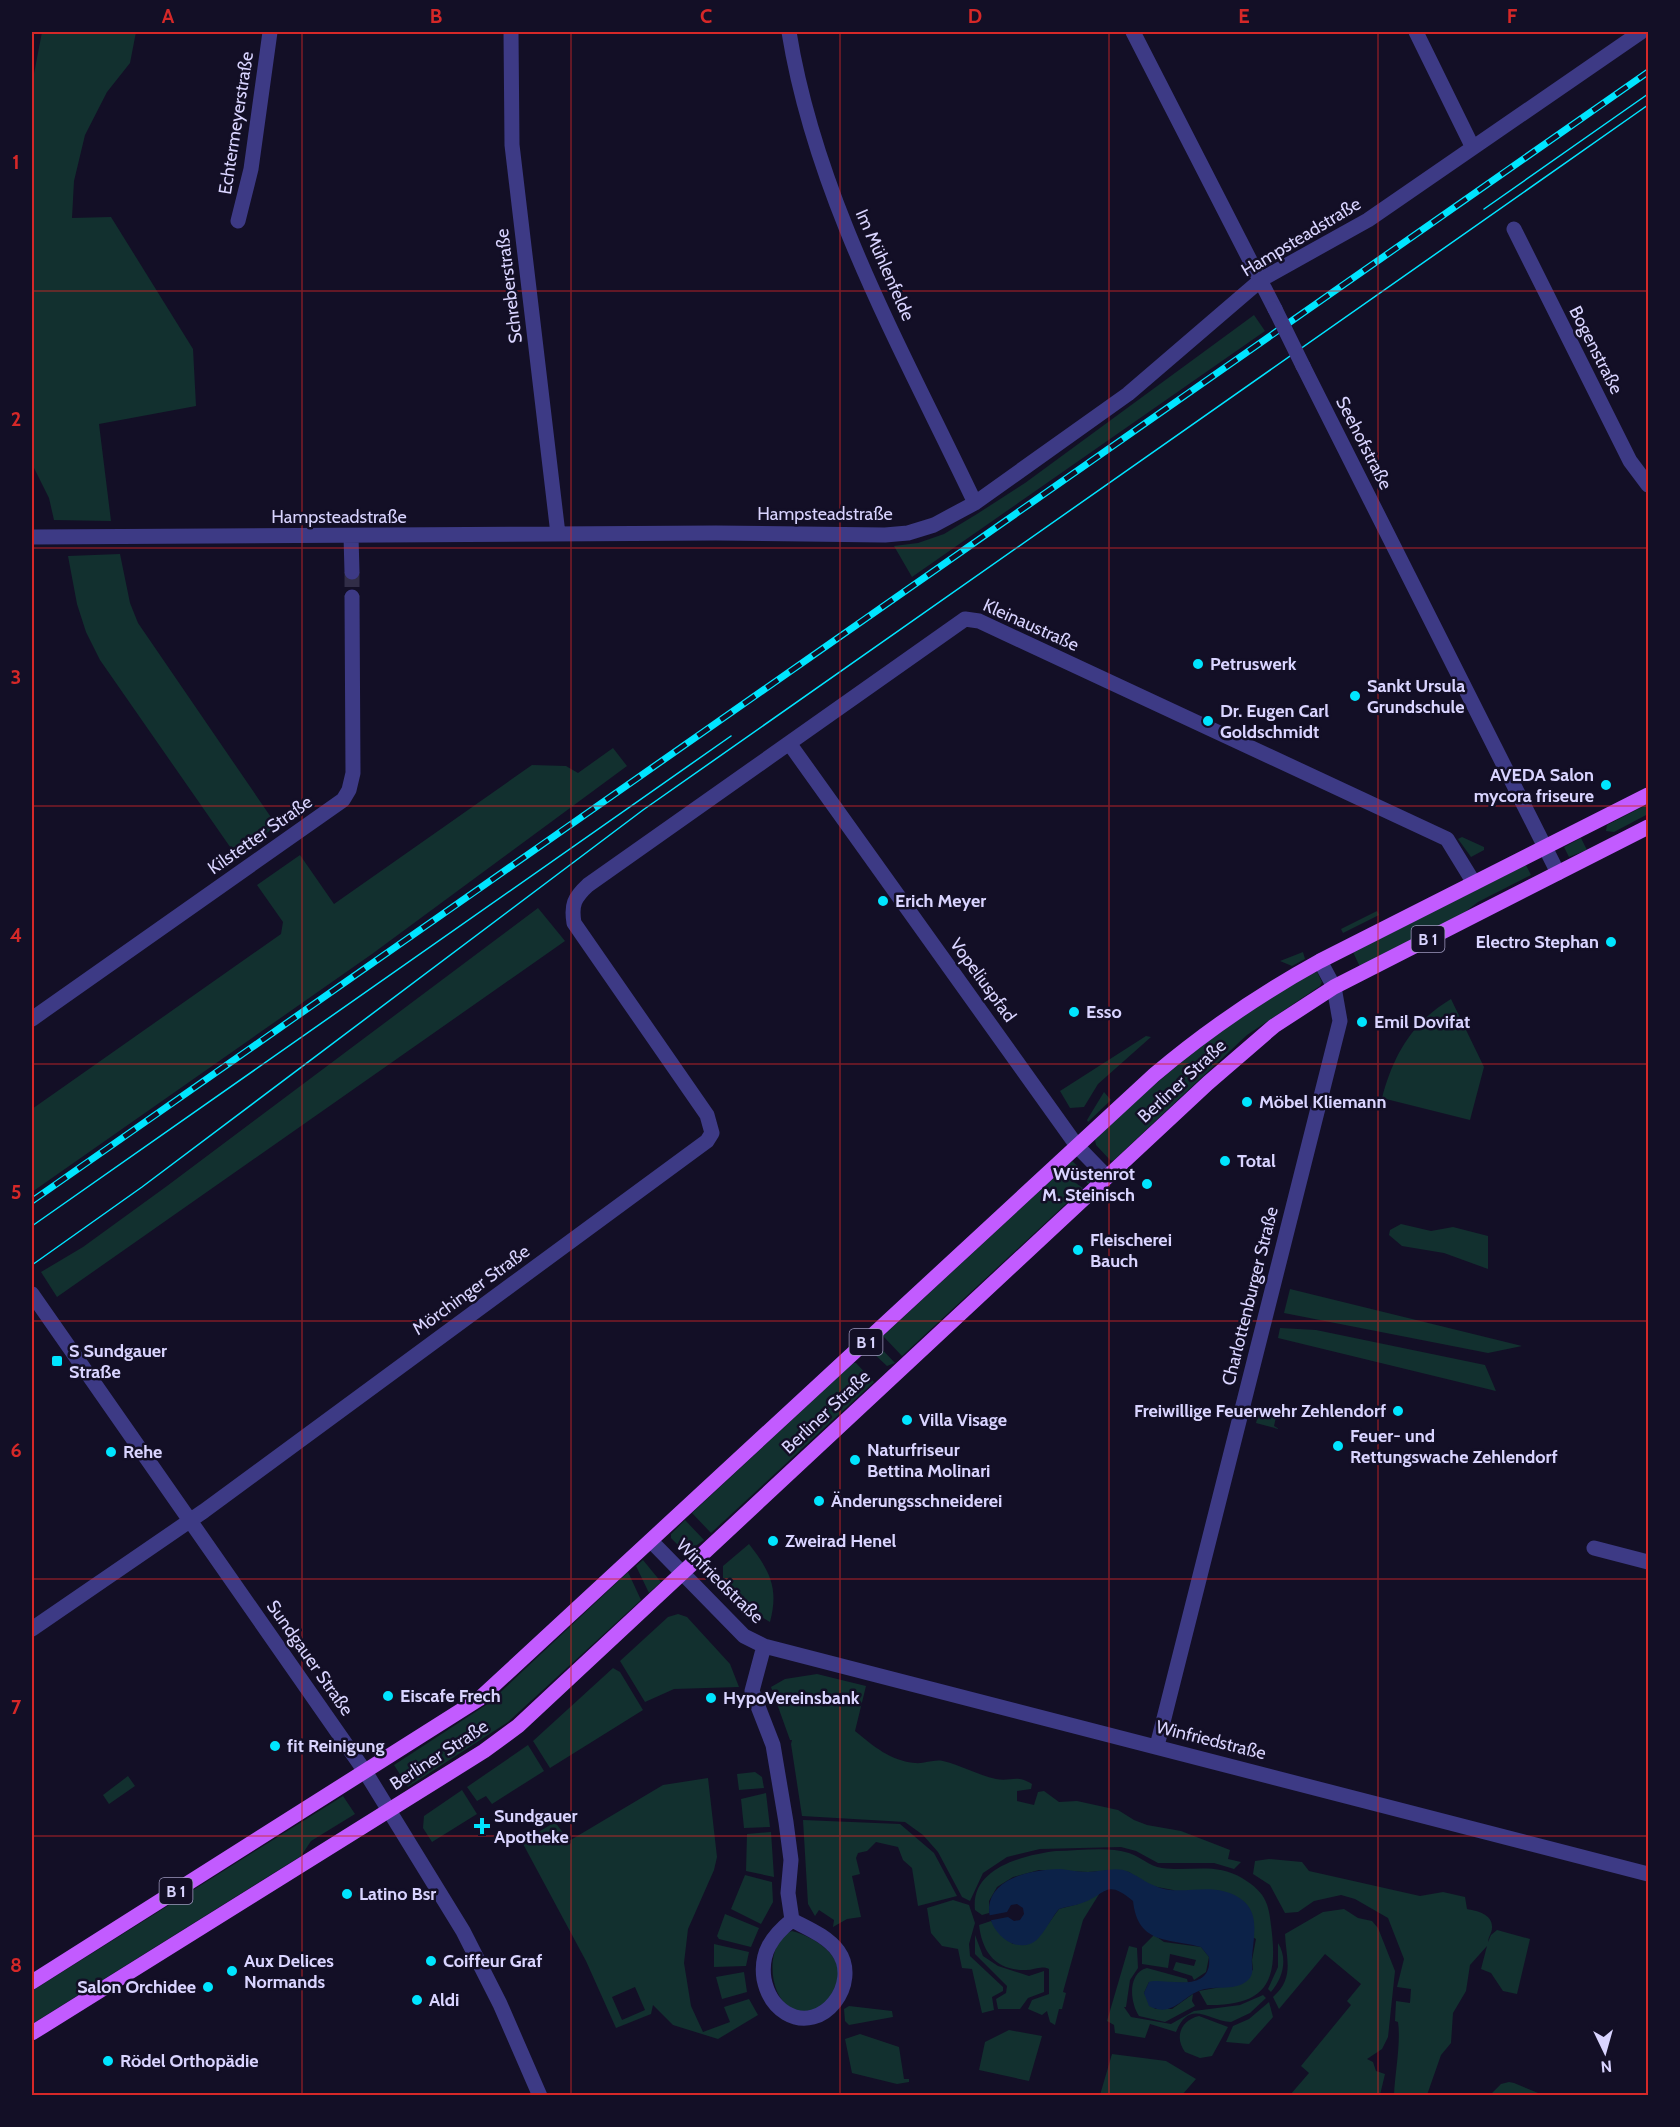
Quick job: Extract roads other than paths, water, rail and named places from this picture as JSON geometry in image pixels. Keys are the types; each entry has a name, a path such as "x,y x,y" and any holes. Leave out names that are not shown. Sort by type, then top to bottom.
{"main road":[{"name":"Berliner Straße","path":"32,1982 366,1773 479,1699 1154,1075 1209,1031 1279,984 1320,961 1648,795"},
{"name":"Berliner Straße","path":"32,2033 484,1750 518,1726 1253,1042 1334,987 1648,827"}],"street":[{"name":"Echtermeyerstraße","path":"238,221 251,169 270,32"},
{"name":"Schreberstraße","path":"511,32 512,145 558,534"},
{"name":"Im Mühlenfelde","path":"789,32 816,139 856,254 975,503"},
{"name":"Seehofstraße","path":"1133,32 1262,279 1303,366 1558,873"},
{"path":"1416,32 1472,146"},
{"name":"Hampsteadstraße","path":"32,537 885,535 908,533 934,525 975,503 1128,394 1262,279 1368,220 1472,146 1641,32"},
{"name":"Bogenstraße","path":"1514,230 1630,461 1648,485"},
{"path":"351,536 352,572"},
{"name":"Kilstetter Straße","path":"32,1019 343,800 349,790 353,773 352,597"},
{"name":"Kleinaustraße","path":"572,909 575,897 588,885 965,619 974,619 1447,839 1474,883"},
{"name":"Vopeliuspfad","path":"789,743 1077,1146 1107,1177"},
{"name":"Mörchinger Straße","path":"32,1629 190,1521 688,1156 710,1137 711,1122 707,1115 574,923 572,909"},
{"name":"Charlottenburger Straße","path":"1157,1746 1340,1021 1334,987 1320,961"},
{"name":"Sundgauer Straße","path":"33,1295 366,1773 463,1931 500,2004 540,2096"},
{"name":"Winfriedstraße","path":"651,1541 744,1636 764,1646 1648,1874"},
{"path":"1594,1548 1648,1562"},
{"name":"Winfriedstraße","path":"764,1646 752,1691 773,1745 786,1822 790,1860 788,1893 792,1920"},
{"path":"792,1920 834,1947 844,1967 842,1988 836,2000 823,2015 814,2019 793,2017 779,2009 769,1995 765,1984 763,1964 769,1944 775,1934 792,1920"}],"water":[{"path":"1061,1869 1088,1872 1119,1869 1163,1889 1224,1891 1241,1899 1251,1911 1254,1919 1251,1976 1239,1986 1201,1990 1171,2008 1164,2010 1149,2006 1144,1993 1149,1982 1195,1981 1203,1977 1208,1969 1209,1957 1201,1947 1166,1940 1148,1933 1136,1915 1133,1901 1112,1889 1082,1903 1059,1909 1042,1934 1030,1944 1016,1945 1004,1938 994,1927 989,1912 992,1897 1003,1884 1025,1874"}],"tunnel":[{"path":"352,572 352,597"}],"tram line":[{"path":"1484,209 1648,94"},
{"path":"32,1265 142,1187 643,810 1648,105"},
{"path":"32,1226 731,736"}],"railway":[{"path":"32,1201 1648,72"}],"place":[{"name":"Petruswerk","path":"1198,664"},
{"name":"Sankt Ursula Grundschule","path":"1355,696"},
{"name":"Dr. Eugen Carl Goldschmidt","path":"1208,721"},
{"name":"AVEDA Salon mycora friseure","path":"1606,785"},
{"name":"Erich Meyer","path":"883,901"},
{"name":"Electro Stephan","path":"1611,942"},
{"name":"Esso","path":"1074,1012"},
{"name":"Emil Dovifat","path":"1362,1022"},
{"name":"Möbel Kliemann","path":"1247,1102"},
{"name":"Total","path":"1225,1161"},
{"name":"Wüstenrot M. Steinisch","path":"1147,1184"},
{"name":"Fleischerei Bauch","path":"1078,1250"},
{"name":"S Sundgauer Straße","path":"57,1361"},
{"name":"Freiwillige Feuerwehr Zehlendorf","path":"1398,1411"},
{"name":"Villa Visage","path":"907,1420"},
{"name":"Feuer- und Rettungswache Zehlendorf","path":"1338,1446"},
{"name":"Rehe","path":"111,1452"},
{"name":"Naturfriseur Bettina Molinari","path":"855,1460"},
{"name":"Änderungsschneiderei","path":"819,1501"},
{"name":"Zweirad Henel","path":"773,1541"},
{"name":"Eiscafe Frech","path":"388,1696"},
{"name":"HypoVereinsbank","path":"711,1698"},
{"name":"fit Reinigung","path":"275,1746"},
{"name":"Sundgauer Apotheke","path":"482,1826"},
{"name":"Latino Bsr","path":"347,1894"},
{"name":"Coiffeur Graf","path":"431,1961"},
{"name":"Aux Delices Normands","path":"232,1971"},
{"name":"Salon Orchidee","path":"208,1987"},
{"name":"Aldi","path":"417,2000"},
{"name":"Rödel Orthopädie","path":"108,2061"}]}
